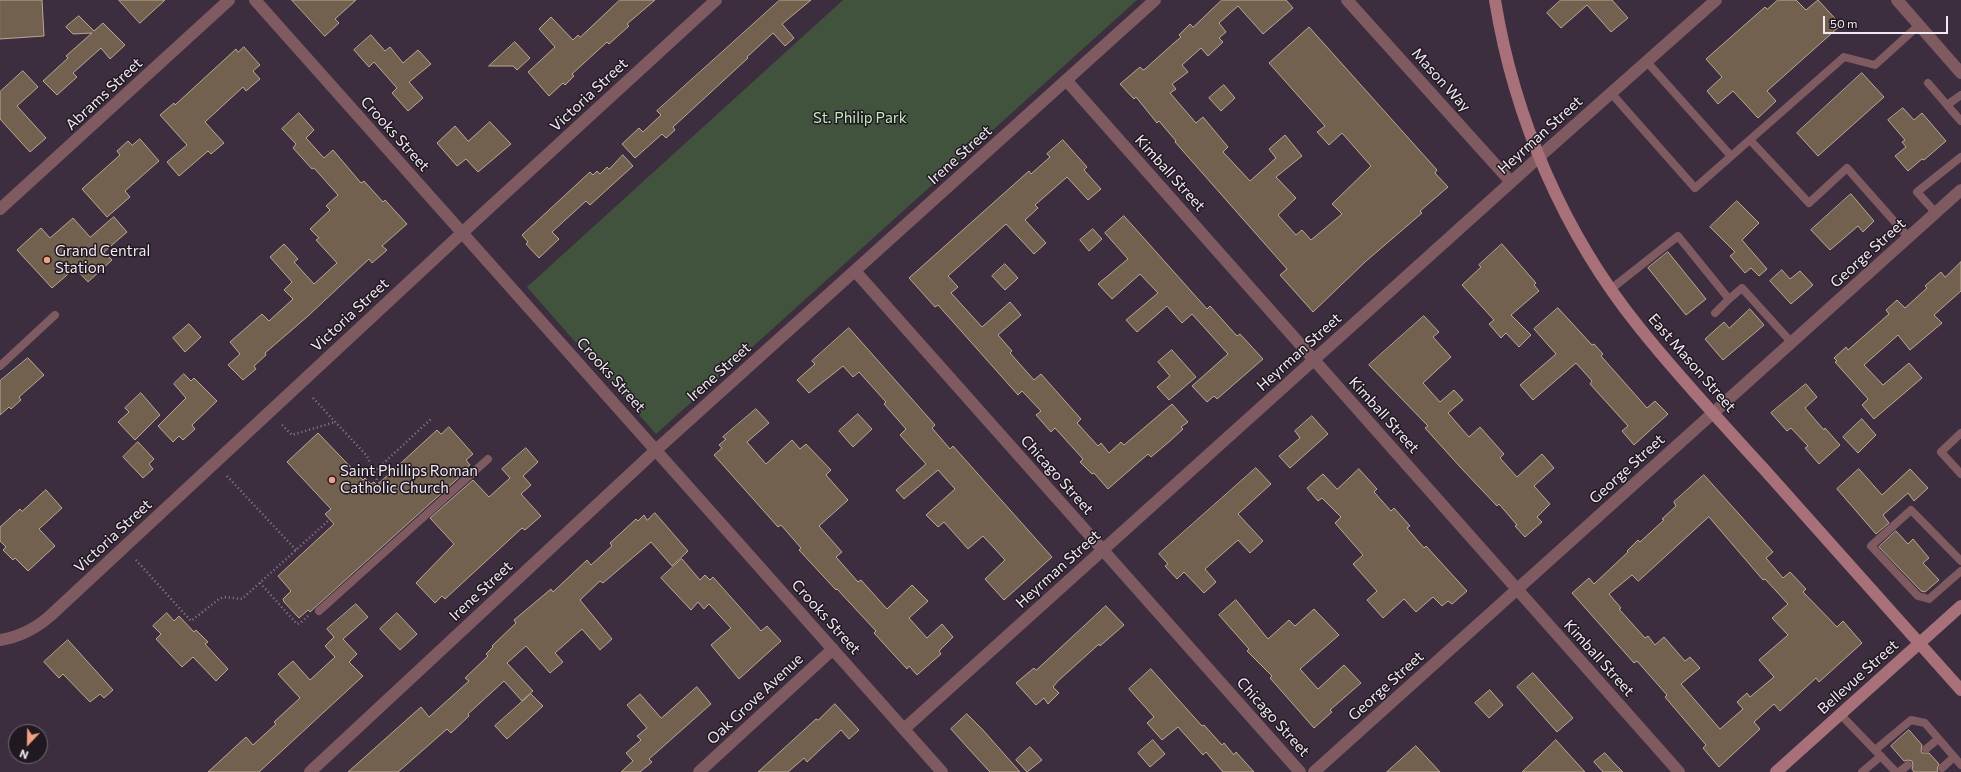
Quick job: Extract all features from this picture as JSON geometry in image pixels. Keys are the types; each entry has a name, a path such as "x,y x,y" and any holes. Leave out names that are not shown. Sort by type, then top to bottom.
{"main road":[{"name":"East Mason Street","path":"1495,0 1505,50 1518,98 1539,157 1582,245 1611,289 1639,327 1714,413 1961,690"},
{"name":"Bellevue Street","path":"1776,772 1961,606"}],"street":[{"name":"Abrams Street","path":"0,210 229,0"},
{"name":"Crooks Street","path":"255,0 942,772"},
{"name":"Victoria Street","path":"0,640 24,634 36,628 50,616 462,233 716,0"},
{"name":"Irene Street","path":"310,772 656,450 1155,0"},
{"name":"Heyrman Street","path":"904,729 1539,157 1716,0"},
{"path":"1897,0 1961,73"},
{"name":"Mason Way","path":"1350,1 1512,182"},
{"name":"Kimball Street","path":"1066,80 1679,772"},
{"name":"George Street","path":"1314,772 1961,190"},
{"name":"Chicago Street","path":"855,271 1300,772"},
{"name":"Oak Grove Avenue","path":"699,772 832,649"}],"lane":[{"path":"1611,93 1695,188 1844,57 1875,65 1919,25"},
{"path":"1647,62 1731,156"},
{"path":"1928,83 1961,121"},
{"path":"1946,105 1961,95"},
{"path":"1750,140 1809,203 1847,168 1909,238"},
{"path":"1936,213 1916,192 1961,157"},
{"path":"1611,289 1678,236 1729,299"},
{"path":"1715,313 1742,288 1792,343"},
{"path":"0,366 55,315"},
{"path":"1961,433 1940,452 1961,474"},
{"path":"319,611 488,459"},
{"path":"1961,561 1911,510 1871,546 1918,596 1929,599 1961,571"},
{"path":"1840,714 1897,772 1908,765"},
{"path":"1875,750 1912,720 1925,723 1961,765"},
{"path":"1926,749 1938,739"},
{"path":"1862,772 1881,756"},
{"path":"1942,768 1954,757"}],"path":[{"path":"312,398 366,456 382,485"},
{"path":"374,472 431,419"},
{"path":"282,425 292,435 335,422"},
{"path":"228,476 296,550"},
{"path":"136,560 191,621 219,599 224,597 242,599 329,520"},
{"path":"260,583 297,624 313,611 319,611"}],"green space":[{"name":"St. Philip Park","path":"843,0 1137,0 656,434 527,287"}],"building":[{"path":"0,0 42,0 44,36 0,39"},
{"path":"119,0 165,0 140,23"},
{"path":"292,0 356,0 335,19 339,23 325,36"},
{"path":"620,0 655,0 627,24 629,26 609,44 607,42 572,74 574,76 565,85 563,83 549,96 528,72 555,47 539,29 551,17 573,40 578,35 580,37"},
{"path":"780,0 811,0 782,24 794,38 785,46 773,33 673,127 675,130 666,138 662,134 635,158 622,144 639,128 643,132 661,115 657,111"},
{"path":"1222,0 1286,0 1293,8 1263,34 1238,6 1219,23 1226,32 1219,38 1223,42 1208,56 1201,48 1182,65 1188,72 1172,84 1176,89 1170,93 1196,123 1203,117 1228,147 1223,152 1250,181 1276,158 1269,149 1285,135 1302,156 1276,177 1296,198 1278,215 1296,235 1302,230 1311,240 1342,214 1332,204 1371,166 1342,133 1329,145 1317,132 1325,126 1269,63 1309,27 1437,170 1435,173 1448,187 1420,211 1422,213 1365,262 1313,312 1280,275 1287,269 1175,142 1176,141 1159,121 1157,123 1136,97 1134,99 1120,84 1140,67 1143,70 1145,69 1181,37 1179,35 1190,24 1193,27"},
{"path":"1561,0 1612,0 1628,18 1611,32 1587,5 1561,28 1547,13"},
{"path":"1778,0 1796,0 1806,10 1818,0 1841,25 1767,91 1776,101 1758,118 1733,91 1718,104 1707,91 1722,77 1706,59 1765,7 1767,9"},
{"path":"79,16 94,31 103,23 125,45 110,59 101,48 73,73 77,77 57,95 43,81 68,58 66,56 92,33 73,34 66,27"},
{"path":"371,35 385,51 390,47 403,63 418,50 431,64 409,82 423,98 408,111 392,93 397,88 374,62 369,67 354,50"},
{"path":"515,42 530,58 517,70 513,66 489,66"},
{"path":"244,47 260,65 253,71 260,79 246,91 243,87 205,122 224,143 211,154 208,151 179,176 167,162 187,145 160,115 174,103 175,105 236,49 238,52"},
{"path":"23,71 38,87 17,106 46,138 30,152 0,119 0,92"},
{"path":"1862,73 1884,97 1818,156 1797,133"},
{"path":"1224,85 1235,98 1221,111 1209,98"},
{"path":"1903,108 1914,120 1922,113 1946,141 1924,160 1922,159 1908,171 1895,156 1906,147 1902,142 1905,140 1888,120"},
{"path":"299,113 314,130 306,138 324,158 333,150 361,183 364,181 383,202 385,200 407,224 382,246 387,250 372,263 369,259 308,316 265,353 266,355 254,366 256,369 243,380 228,365 240,354 230,342 262,314 269,321 293,299 284,290 292,282 270,257 284,244 298,259 294,262 314,284 337,263 316,240 319,238 310,229 330,210 326,206 338,195 314,168 312,169 293,148 296,144 282,129"},
{"path":"490,122 511,144 478,172 466,159 457,166 437,143 455,126 468,141"},
{"path":"140,139 159,161 125,191 130,197 107,217 82,189 120,155 117,151 128,141 132,145"},
{"path":"1063,140 1087,167 1084,170 1101,189 1088,200 1067,177 1035,205 1038,208 1025,220 1046,243 1034,254 1006,224 948,276 958,287 951,293 982,327 1010,302 1021,315 998,335 1012,351 1010,353 1034,380 1041,374 1081,419 1077,423 1098,446 1101,443 1109,453 1121,442 1124,445 1172,404 1188,422 1181,427 1183,429 1151,457 1148,454 1108,489 1094,473 1092,474 1080,462 1083,459 1055,428 1051,432 1036,415 1041,411 1022,391 1018,395 938,305 935,307 909,278 1029,171 1031,174 1050,157 1047,154"},
{"path":"623,155 633,166 590,205 586,201 552,232 559,239 539,258 526,244 528,242 522,235 590,172 593,175 597,171 600,174 607,167 609,169"},
{"path":"1851,194 1874,221 1863,232 1858,226 1830,250 1811,230"},
{"path":"1737,201 1759,223 1742,240 1767,269 1759,276 1751,268 1745,273 1730,256 1735,252 1710,227"},
{"path":"1124,216 1207,309 1210,306 1237,336 1240,334 1263,359 1217,399 1214,396 1207,402 1192,386 1228,354 1192,314 1182,323 1167,306 1137,332 1126,320 1158,293 1140,274 1112,299 1098,284 1128,259 1105,233"},
{"path":"114,217 127,232 104,252 112,260 88,282 75,268 52,288 17,250 41,228 50,238 73,218 90,237"},
{"path":"1093,229 1102,239 1089,251 1080,240"},
{"path":"1502,244 1536,283 1534,285 1539,291 1511,315 1531,335 1519,347 1506,333 1501,338 1489,324 1494,320 1462,285 1481,267 1479,265"},
{"path":"1668,252 1706,299 1686,315 1648,268"},
{"path":"1961,262 1961,291 1934,315 1942,323 1910,350 1898,335 1864,365 1883,385 1909,363 1922,378 1874,419 1862,405 1868,399 1835,362 1837,361 1834,358 1846,347 1848,350 1889,314 1886,310 1897,300 1905,308 1927,288 1925,286 1941,272 1945,277"},
{"path":"1005,264 1018,278 1005,290 992,276"},
{"path":"1782,270 1790,279 1800,271 1813,285 1791,304 1770,281"},
{"path":"1558,308 1592,345 1594,344 1603,354 1601,356 1647,408 1655,401 1668,414 1634,445 1622,431 1628,426 1590,384 1592,381 1576,363 1533,400 1520,385 1556,354 1534,329"},
{"path":"1750,309 1764,325 1723,360 1705,339 1724,322 1729,328"},
{"path":"1424,316 1439,332 1433,337 1451,357 1423,383 1440,402 1454,390 1463,400 1448,413 1469,437 1480,427 1504,454 1500,458 1517,477 1542,454 1554,468 1534,486 1550,504 1537,517 1542,522 1525,537 1499,504 1497,506 1462,469 1425,428 1428,426 1369,365"},
{"path":"189,324 201,337 185,352 173,338"},
{"path":"849,328 935,425 932,428 950,449 953,446 1052,557 1004,600 985,579 1005,560 983,536 968,549 944,522 938,527 926,515 955,489 938,470 904,499 896,490 926,464 900,435 906,429 884,404 886,402 859,372 853,377 843,366 809,393 797,380 815,364 812,361"},
{"path":"1172,350 1196,377 1169,400 1157,387 1170,376 1158,362"},
{"path":"28,358 44,375 19,397 21,400 11,409 9,407 0,415 0,381"},
{"path":"184,374 191,381 194,378 217,401 192,425 195,429 183,440 179,436 173,442 158,426 186,398 174,384"},
{"path":"1806,384 1817,397 1805,408 1824,430 1825,428 1840,445 1819,464 1805,448 1808,446 1791,428 1787,431 1771,413"},
{"path":"141,393 160,415 135,440 118,422 129,412 125,408"},
{"path":"756,409 769,423 747,442 766,464 792,440 800,449 806,444 831,470 826,475 848,500 819,526 842,552 836,557 858,582 861,580 887,609 912,585 928,601 909,618 927,638 942,624 953,637 939,651 941,654 917,675 909,666 907,669 874,633 876,631 799,550 801,548 781,525 778,527 714,455 722,448 719,445 726,439 723,437"},
{"path":"858,414 872,429 853,447 839,431"},
{"path":"1312,416 1328,434 1290,468 1279,456 1300,438 1295,431"},
{"path":"1862,419 1876,435 1858,453 1843,437"},
{"path":"449,427 473,454 466,460 470,465 464,470 465,472 310,612 308,610 299,618 284,602 283,599 291,591 278,576 334,524 325,514 331,509 287,462 318,433 363,480 365,478 371,484 374,482 377,485 437,430 441,434"},
{"path":"138,442 154,459 149,464 153,469 143,478 123,457"},
{"path":"526,448 538,462 523,476 531,485 521,494 541,516 525,530 522,528 445,599 442,596 435,603 416,583 454,544 430,518 473,480 489,497 510,478 502,469"},
{"path":"1256,468 1271,484 1238,514 1263,541 1250,553 1238,540 1205,569 1216,582 1204,593 1184,572 1177,579 1165,566 1168,564 1159,554"},
{"path":"1359,469 1377,489 1374,492 1391,511 1394,508 1410,526 1407,528 1424,548 1426,546 1467,591 1452,604 1448,601 1442,606 1433,597 1416,612 1404,599 1383,618 1367,600 1377,591 1353,564 1363,555 1335,523 1341,517 1322,498 1318,501 1307,488 1323,474 1337,489"},
{"path":"1859,469 1882,495 1910,469 1928,488 1914,501 1908,493 1883,515 1889,523 1876,534 1837,489"},
{"path":"1704,475 1773,552 1766,558 1783,578 1790,572 1806,589 1803,592 1837,627 1843,621 1862,643 1819,682 1816,678 1780,711 1774,704 1754,722 1760,729 1719,767 1703,748 1706,745 1665,697 1667,695 1637,661 1634,663 1572,593 1589,578 1594,584 1628,552 1627,551 1638,540 1640,542 1664,520 1662,519 1676,506 1674,502","holes":["1709,517 1763,580 1765,579 1788,604 1772,618 1788,635 1759,660 1774,677 1750,697 1747,693 1737,702 1743,709 1720,729 1681,684 1700,668 1690,657 1685,661 1664,637 1655,645 1648,636 1645,638 1619,609 1621,608 1609,594 1632,575 1638,581"]},
{"path":"46,490 62,508 39,529 55,546 28,571 15,558 13,560 3,550 6,547 0,541 0,527 20,509 22,511"},
{"path":"655,513 688,551 672,566 651,542 603,583 600,581 580,600 612,639 600,650 582,629 555,653 563,662 550,673 526,646 507,663 533,691 522,701 504,681 468,714 469,716 451,733 447,729 398,772 348,772 421,707 429,717 469,681 465,678 488,656 486,654 493,647 492,646 516,623 514,620 551,589 553,592 587,560 591,565 612,546 610,543 636,519 638,521 644,515 647,520"},
{"path":"1896,531 1908,544 1913,539 1929,558 1923,563 1939,580 1925,592 1921,591 1879,547"},
{"path":"682,559 700,580 705,575 710,580 713,577 761,631 767,626 781,641 739,679 711,645 731,628 709,604 704,609 698,602 691,610 661,578"},
{"path":"1236,600 1268,639 1289,620 1295,626 1314,609 1339,635 1300,669 1318,689 1344,665 1361,683 1330,710 1332,712 1314,728 1270,678 1272,676 1247,651 1249,649 1219,615"},
{"path":"356,604 368,617 343,639 357,654 349,662 363,676 259,772 208,772 246,737 253,745 276,724 274,722 300,698 278,674 293,661 310,680 335,657 325,646 334,637 327,629"},
{"path":"1106,606 1124,625 1100,646 1099,644 1058,681 1053,687 1059,693 1048,704 1044,698 1036,705 1016,683 1034,668 1036,670"},
{"path":"167,613 174,621 179,616 194,632 196,630 208,642 205,644 228,669 216,681 193,657 182,667 156,639 161,634 153,626"},
{"path":"397,613 417,634 400,650 380,629"},
{"path":"68,640 113,690 104,698 100,694 90,702 63,674 59,678 44,662"},
{"path":"1151,669 1202,726 1204,725 1222,745 1224,743 1234,755 1236,752 1254,772 1223,772 1206,752 1203,755 1178,727 1162,740 1147,723 1154,717 1129,689"},
{"path":"1533,673 1573,718 1557,732 1517,687"},
{"path":"697,687 711,704 649,759 652,762 640,772 621,772 633,761 626,753 641,740 637,736 647,728 627,705 640,694 661,718"},
{"path":"1490,690 1503,705 1489,718 1475,703"},
{"path":"531,694 543,706 507,739 495,726"},
{"path":"835,704 859,730 849,739 841,730 807,762 804,758 788,772 758,772 816,719 818,720"},
{"path":"967,714 1020,772 990,772 967,747 951,729"},
{"path":"1909,730 1922,745 1922,753 1929,753 1939,764 1937,769 1938,772 1914,772 1912,769 1912,761 1904,761 1891,746"},
{"path":"1153,740 1165,754 1150,767 1138,753"},
{"path":"1556,740 1585,772 1522,772 1537,758"},
{"path":"1416,746 1440,772 1387,772"},
{"path":"1030,747 1042,760 1027,772 1016,760"},
{"path":"1605,753 1623,772 1603,772 1594,762"}],"place":[{"name":"Grand Central Station","path":"47,260"},
{"name":"Saint Phillips Roman Catholic Church","path":"332,480"}]}
